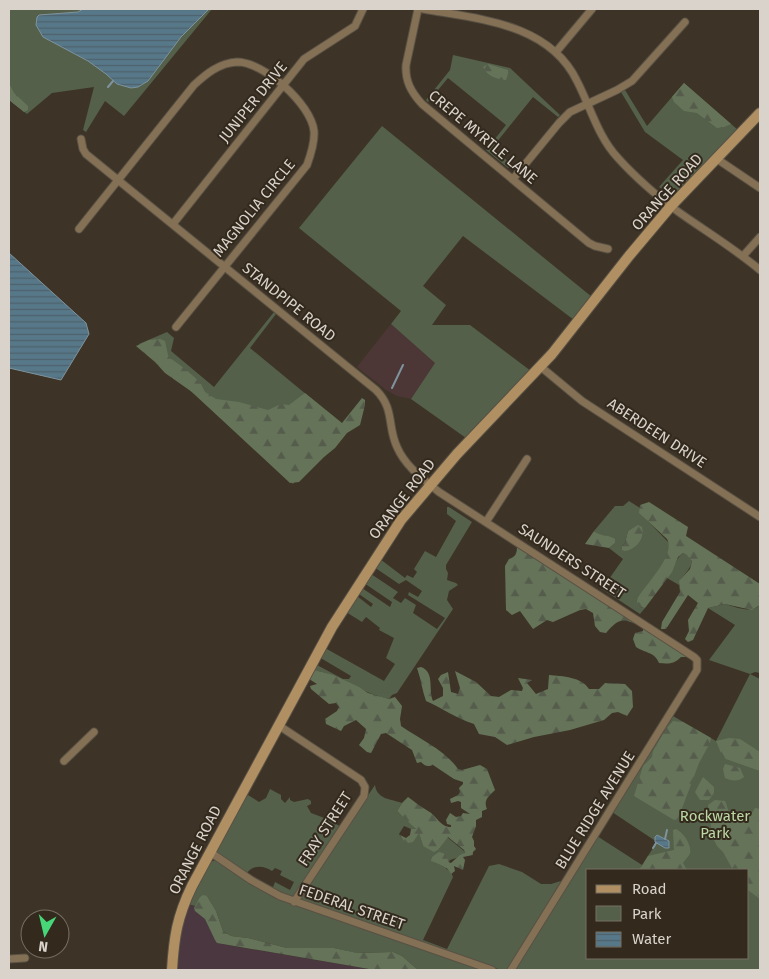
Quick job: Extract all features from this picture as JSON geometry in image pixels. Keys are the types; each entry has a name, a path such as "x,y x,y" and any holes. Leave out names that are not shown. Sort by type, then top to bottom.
{"main road":[{"name":"ORANGE ROAD","path":"172,970 175,935 180,915 192,886 332,627 401,520 461,450 541,367 671,206 760,113"}],"street":[{"name":"JUNIPER DRIVE","path":"173,224 304,59 355,26 363,9"},
{"name":"CREPE MYRTLE LANE","path":"418,9 406,65 406,74 413,95 589,243 608,249"},
{"path":"423,9 517,29 534,36 556,52 573,72 604,139 610,149 623,163 671,206 760,270"},
{"path":"556,52 592,9"},
{"path":"513,179 567,114 632,81 685,22"},
{"name":"MAGNOLIA CIRCLE","path":"79,229 194,85 219,66 238,62 252,65 296,96 311,118 314,131 312,149 307,165 176,328"},
{"name":"STANDPIPE ROAD","path":"81,139 86,154 380,394 388,406 394,439 400,454 410,467 430,485"},
{"path":"717,159 760,188"},
{"path":"743,256 760,237"},
{"name":"ABERDEEN DRIVE","path":"541,367 582,401 760,517"},
{"path":"486,522 527,459"},
{"name":"SAUNDERS STREET","path":"430,485 694,657 698,662"},
{"name":"BLUE RIDGE AVENUE","path":"511,970 697,670 698,662"},
{"name":"FRAY STREET","path":"278,725 352,774 364,783 365,787 364,796 294,902"},
{"path":"64,761 94,732"},
{"name":"FEDERAL STREET","path":"210,852 264,888 294,902 492,970"}],"shaded area":[{"path":"391,324 435,363 411,399 397,396 386,390 357,367"},
{"path":"188,904 211,912 221,944 375,970 178,970 181,929"}],"green space":[{"path":"9,9 212,9 124,116 105,101 86,132 83,130 94,87 52,93 27,114 9,100"},
{"path":"453,55 510,68 560,115 558,117 533,97 492,148 516,168 508,168 486,150 506,125 448,78 428,102 426,100 450,70"},
{"path":"488,64 508,70 506,80 489,75 483,67"},
{"path":"9,83 14,93 28,106 28,110 24,112 9,100"},
{"path":"684,83 738,130 676,192 668,193 659,187 683,160 645,132 621,92 625,90 647,126"},
{"path":"684,83 731,124 717,128 697,113 684,111 674,102 672,97"},
{"path":"382,126 592,297 574,320 463,236 423,286 446,305 432,325 470,325 531,371 466,438 411,399 435,363 391,324 401,311 299,228"},
{"path":"274,312 276,314 250,348 341,423 293,484 139,344 167,332 174,338 171,351 214,387"},
{"path":"160,339 165,341 170,358 200,382 205,392 216,399 239,402 268,410 281,404 289,405 305,393 342,423 362,398 365,400 365,405 360,425 347,433 335,448 299,482 290,483 192,392 165,373 136,346 149,340"},
{"path":"629,501 640,508 640,513 669,543 669,550 663,565 638,597 640,607 645,608 640,614 602,589 623,559 609,548 615,543 606,536 599,535 594,531 615,506 623,506","holes":["638,526 637,544 633,547 622,546 625,543 628,531"]},
{"path":"649,502 688,527 686,536 760,584 760,605 752,610 725,604 708,608 693,640 688,642 685,639 689,631 688,620 698,603 688,595 666,629 661,629 662,622 680,592 679,581 690,569 692,561 683,553 678,557 672,572 645,608 640,607 637,602 638,597 664,561 669,546 667,539 639,513 640,505"},
{"path":"447,507 472,522 446,565 447,580 458,585 449,591 447,600 453,609 397,693 389,699 379,697 334,676 315,670 317,665 343,679 349,679 351,676 319,657 325,648 384,681 395,664 386,658 394,638 379,630 380,628 366,617 362,622 346,612 357,596 371,607 373,604 359,594 362,588 390,607 392,602 364,583 371,574 398,592 393,598 401,603 405,598 416,605 413,613 437,629 445,618 408,595 409,592 418,597 422,591 406,580 399,584 374,567 380,559 405,578 407,575 413,578 417,572 414,569 425,551 436,557 456,521 447,514"},
{"path":"638,525 642,527 643,531 639,543 629,550 622,550 628,531"},
{"path":"594,531 612,537 615,539 615,543 609,548 585,544"},
{"path":"517,547 683,652 688,657 681,657 671,663 659,663 655,657 636,647 633,639 635,633 643,631 643,627 623,621 615,624 606,633 600,632 595,626 593,613 586,609 553,622 547,620 533,629 520,611 512,615 506,610 505,566 509,559 517,552"},
{"path":"683,553 688,555 692,561 679,585 667,578 678,558"},
{"path":"725,604 752,609 760,605 760,673 750,674 709,660 735,625 708,608"},
{"path":"417,668 425,669 430,677 433,701 443,696 443,688 438,679 441,675 448,672 451,692 458,694 460,688 455,671 476,682 491,696 499,697 511,690 522,691 523,688 518,678 532,680 527,683 536,694 548,689 549,675 577,680 589,689 599,689 605,683 625,684 632,691 633,707 627,716 618,712 612,713 604,720 507,745 495,737 479,734 474,724 426,701"},
{"path":"315,670 333,675 368,693 389,699 395,697 402,706 401,726 440,751 458,769 462,770 480,765 487,769 495,790 487,798 487,809 482,811 482,817 476,820 472,837 476,849 473,855 463,857 465,860 463,870 454,866 455,871 451,874 445,867 431,861 432,857 439,852 446,855 448,862 451,863 465,853 448,837 439,849 434,852 423,846 419,833 413,842 408,843 403,840 400,835 406,838 410,835 411,829 416,829 397,811 408,797 431,813 441,823 451,827 451,825 447,824 446,820 450,813 456,817 461,816 463,813 470,814 461,808 461,802 451,803 450,799 458,795 460,792 459,788 463,782 454,779 433,765 428,766 421,762 417,763 412,750 386,733 381,734 371,753 367,752 359,745 364,738 366,729 356,720 344,726 341,731 326,724 325,719 337,711 339,707 336,703 329,704 311,689 310,686 317,684 309,679"},
{"name":"Rockwater Park","path":"750,674 760,679 760,970 515,970 597,836 642,865 657,842 612,812 673,716 716,741"},
{"path":"673,721 683,722 711,738 699,763 678,819 674,820 634,796 643,766 652,757 653,751"},
{"path":"729,738 740,739 760,752 760,771 723,758 716,741"},
{"path":"725,764 740,768 744,777 739,780 725,778 723,769"},
{"path":"703,777 714,787 714,793 709,800 700,800 695,792"},
{"path":"375,785 376,790 382,796 402,803 397,811 416,829 404,826 399,834 403,840 419,832 423,846 439,849 447,837 464,851 466,855 450,860 446,869 450,870 453,877 423,940 447,949 489,866 499,864 522,872 541,884 561,881 509,969 501,970 422,944 272,890 275,882 290,890 294,882 280,875 282,871 275,868 272,871 263,867 256,867 247,873 214,852 239,807 248,795 259,802 266,798 270,789 281,795 281,799 285,803 290,797 290,800 294,802 308,799 311,801 311,804 307,806 311,813 345,829"},
{"name":"Rockwater Park","path":"715,800 725,801 732,817 735,821 739,822 746,819 755,808 760,809 760,899 749,891 749,869 732,869 723,852 717,846 712,834 708,805"},
{"path":"673,830 679,831 690,846 690,853 683,863 686,869 638,869 648,856 674,850"},
{"path":"215,860 263,891 282,900 485,970 418,970 402,956 393,952 356,953 334,948 287,948 248,938 231,936 223,931 216,911 207,896 199,898 195,906 188,904 209,863"},
{"path":"203,895 207,896 216,911 223,931 231,936 248,938 287,948 334,948 357,953 393,952 402,956 418,970 375,970 217,943 205,919 194,908 199,898"}],"water":[{"path":"83,9 209,9 181,37 148,81 138,87 131,88 117,84 88,61 43,37 36,25 39,15 78,12"},
{"path":"9,253 86,323 89,334 61,380 9,368"},
{"path":"657,835 669,841 669,848 665,848 655,842"}],"waterway":[{"path":"108,87 113,81"},
{"path":"392,388 403,365"},
{"path":"665,839 667,830"},
{"path":"653,848 656,843"}]}
